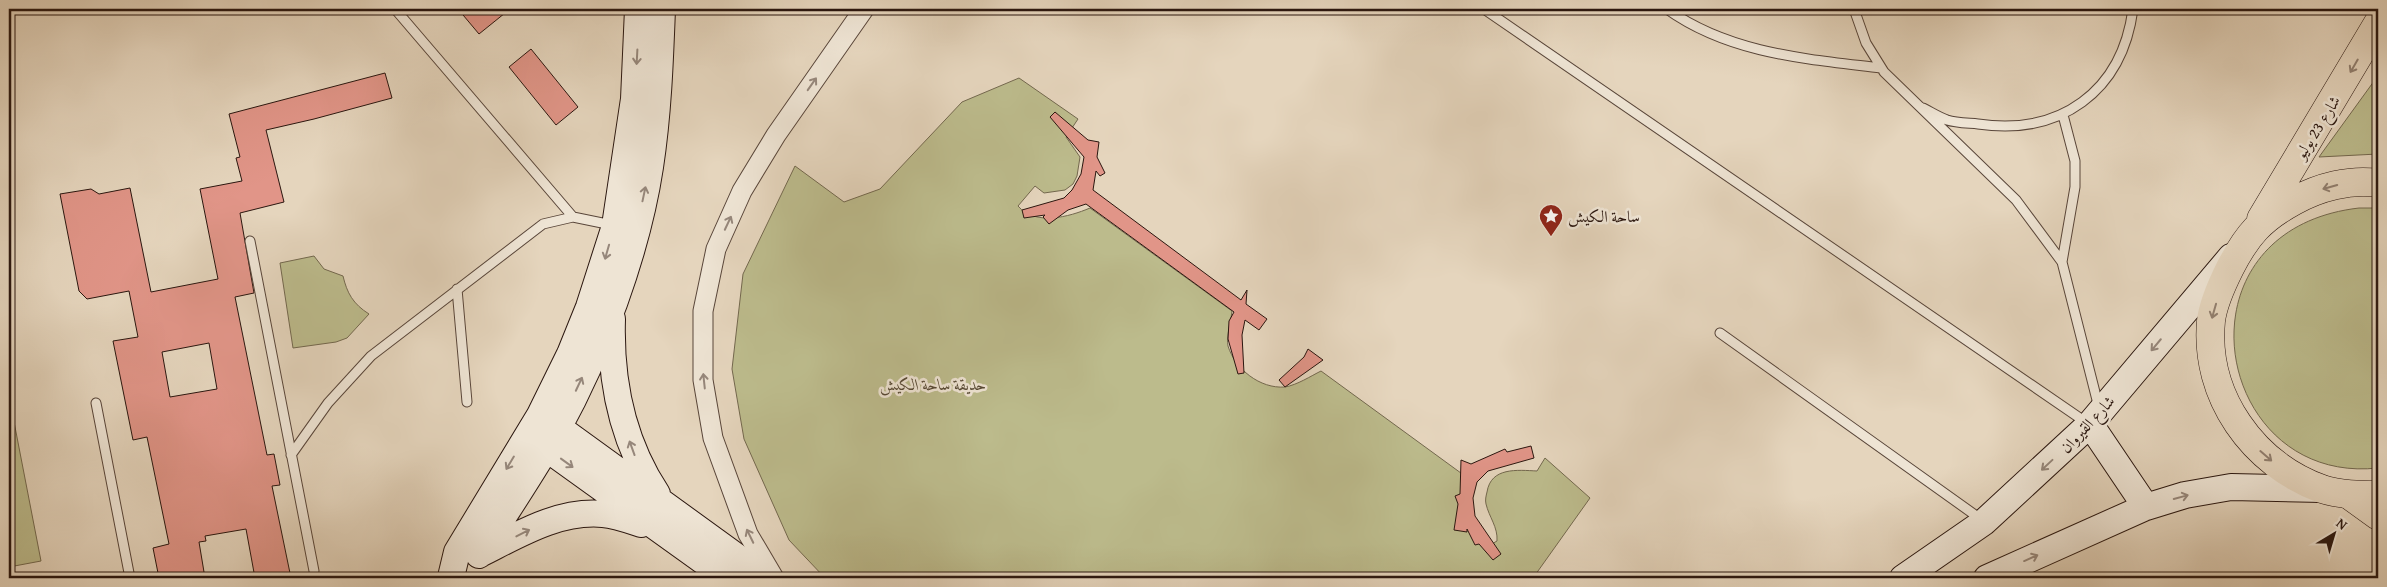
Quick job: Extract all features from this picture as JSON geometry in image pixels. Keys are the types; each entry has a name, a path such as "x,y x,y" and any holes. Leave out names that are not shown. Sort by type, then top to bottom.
{"main road":[{"path":"451,578 457,552 465,537 543,431 589,307 615,226 634,99 638,9"},
{"path":"479,555 543,431 612,309 640,212 650,168 660,60 662,9"},
{"name":"شارع 23 يوليو","path":"2378,24 2249,235 2222,284 2212,321 2213,364 2226,406 2250,442 2283,471 2323,489 2350,494 2378,495"},
{"path":"2249,235 2279,209 2308,193 2339,184 2378,183"},
{"name":"شارع القيروان","path":"1903,578 1984,522 2095,418 2249,235"},
{"path":"612,309 611,342 620,410 633,452 660,517"},
{"path":"2095,418 2146,507"},
{"path":"543,431 660,517 727,578"},
{"path":"1987,578 2146,507 2185,495 2231,487 2323,489"},
{"path":"2350,494 2378,516"},
{"path":"451,578 479,555 543,522 572,515 603,514 660,517 766,578"}],"street":[{"path":"774,578 748,534 713,438 703,380 703,311 716,249 742,192 776,135 864,9"}],"lane":[{"path":"395,9 573,217"},
{"path":"1484,9 2095,418"},
{"path":"1667,9 1685,22 1721,39 1764,51 1808,60 1881,68"},
{"path":"1854,9 1866,43 1881,68 2016,200 2062,262"},
{"path":"1916,104 1948,120 1998,127 2037,124 2063,115 2091,95 2107,76 2124,49 2133,9"},
{"path":"2063,115 2075,161 2075,187 2062,262 2095,418"},
{"path":"291,455 328,403 371,356 543,224 573,217 615,226"},
{"path":"250,241 314,571"},
{"path":"456,289 467,402"},
{"path":"1720,333 1984,522"},
{"path":"96,403 130,578"}],"green space":[{"path":"2378,74 2378,154 2319,157 2377,77"},
{"name":"حديقة ساحة الكيش","path":"1019,78 1078,119 1066,137 1080,157 1077,176 1073,184 1065,190 1044,193 1035,186 1018,206 1025,212 1033,216 1052,218 1062,217 1090,208 1232,311 1228,346 1236,362 1258,381 1276,387 1285,387 1321,371 1465,476 1462,504 1490,545 1497,541 1497,536 1487,509 1486,498 1489,484 1499,474 1521,470 1537,471 1545,458 1590,498 1533,578 825,578 789,540 744,439 732,369 743,274 795,166 844,202 880,189 962,102"},
{"path":"2359,208 2378,208 2378,468 2322,463 2279,438 2249,399 2235,353 2238,305 2258,260 2298,226"},
{"path":"314,256 324,269 343,276 346,288 352,298 369,314 347,338 336,342 293,348 280,263"},
{"path":"9,396 41,561 9,567"}],"building":[{"path":"458,9 510,9 479,34"},
{"path":"531,49 578,107 556,125 509,67"},
{"path":"385,73 392,98 266,130 284,202 240,213 254,293 235,297 267,455 274,454 280,485 272,486 291,578 255,578 246,529 205,536 206,541 199,542 205,578 159,578 153,548 169,544 147,437 133,440 113,341 138,337 129,291 87,299 79,291 60,194 91,189 99,194 130,188 151,292 218,279 200,189 242,181 236,158 240,157 229,114","holes":["209,343 217,389 170,397 162,352"]},
{"path":"1055,112 1088,140 1099,142 1097,157 1105,173 1100,176 1096,171 1093,190 1241,300 1247,290 1246,304 1267,319 1259,330 1245,320 1242,335 1244,373 1238,374 1228,339 1229,321 1234,312 1086,204 1068,210 1049,224 1043,217 1045,215 1024,218 1022,210 1064,198 1072,190 1081,174 1084,157 1050,117"},
{"path":"1308,349 1323,360 1285,387 1279,380 1304,357"},
{"path":"1531,446 1534,458 1488,471 1477,482 1473,498 1475,516 1501,554 1493,560 1479,544 1475,545 1467,529 1467,532 1454,530 1458,504 1455,496 1460,494 1461,460 1471,464 1505,449 1507,452"}],"place":[{"name":"ساحة الكيش","path":"1551,237"}]}
